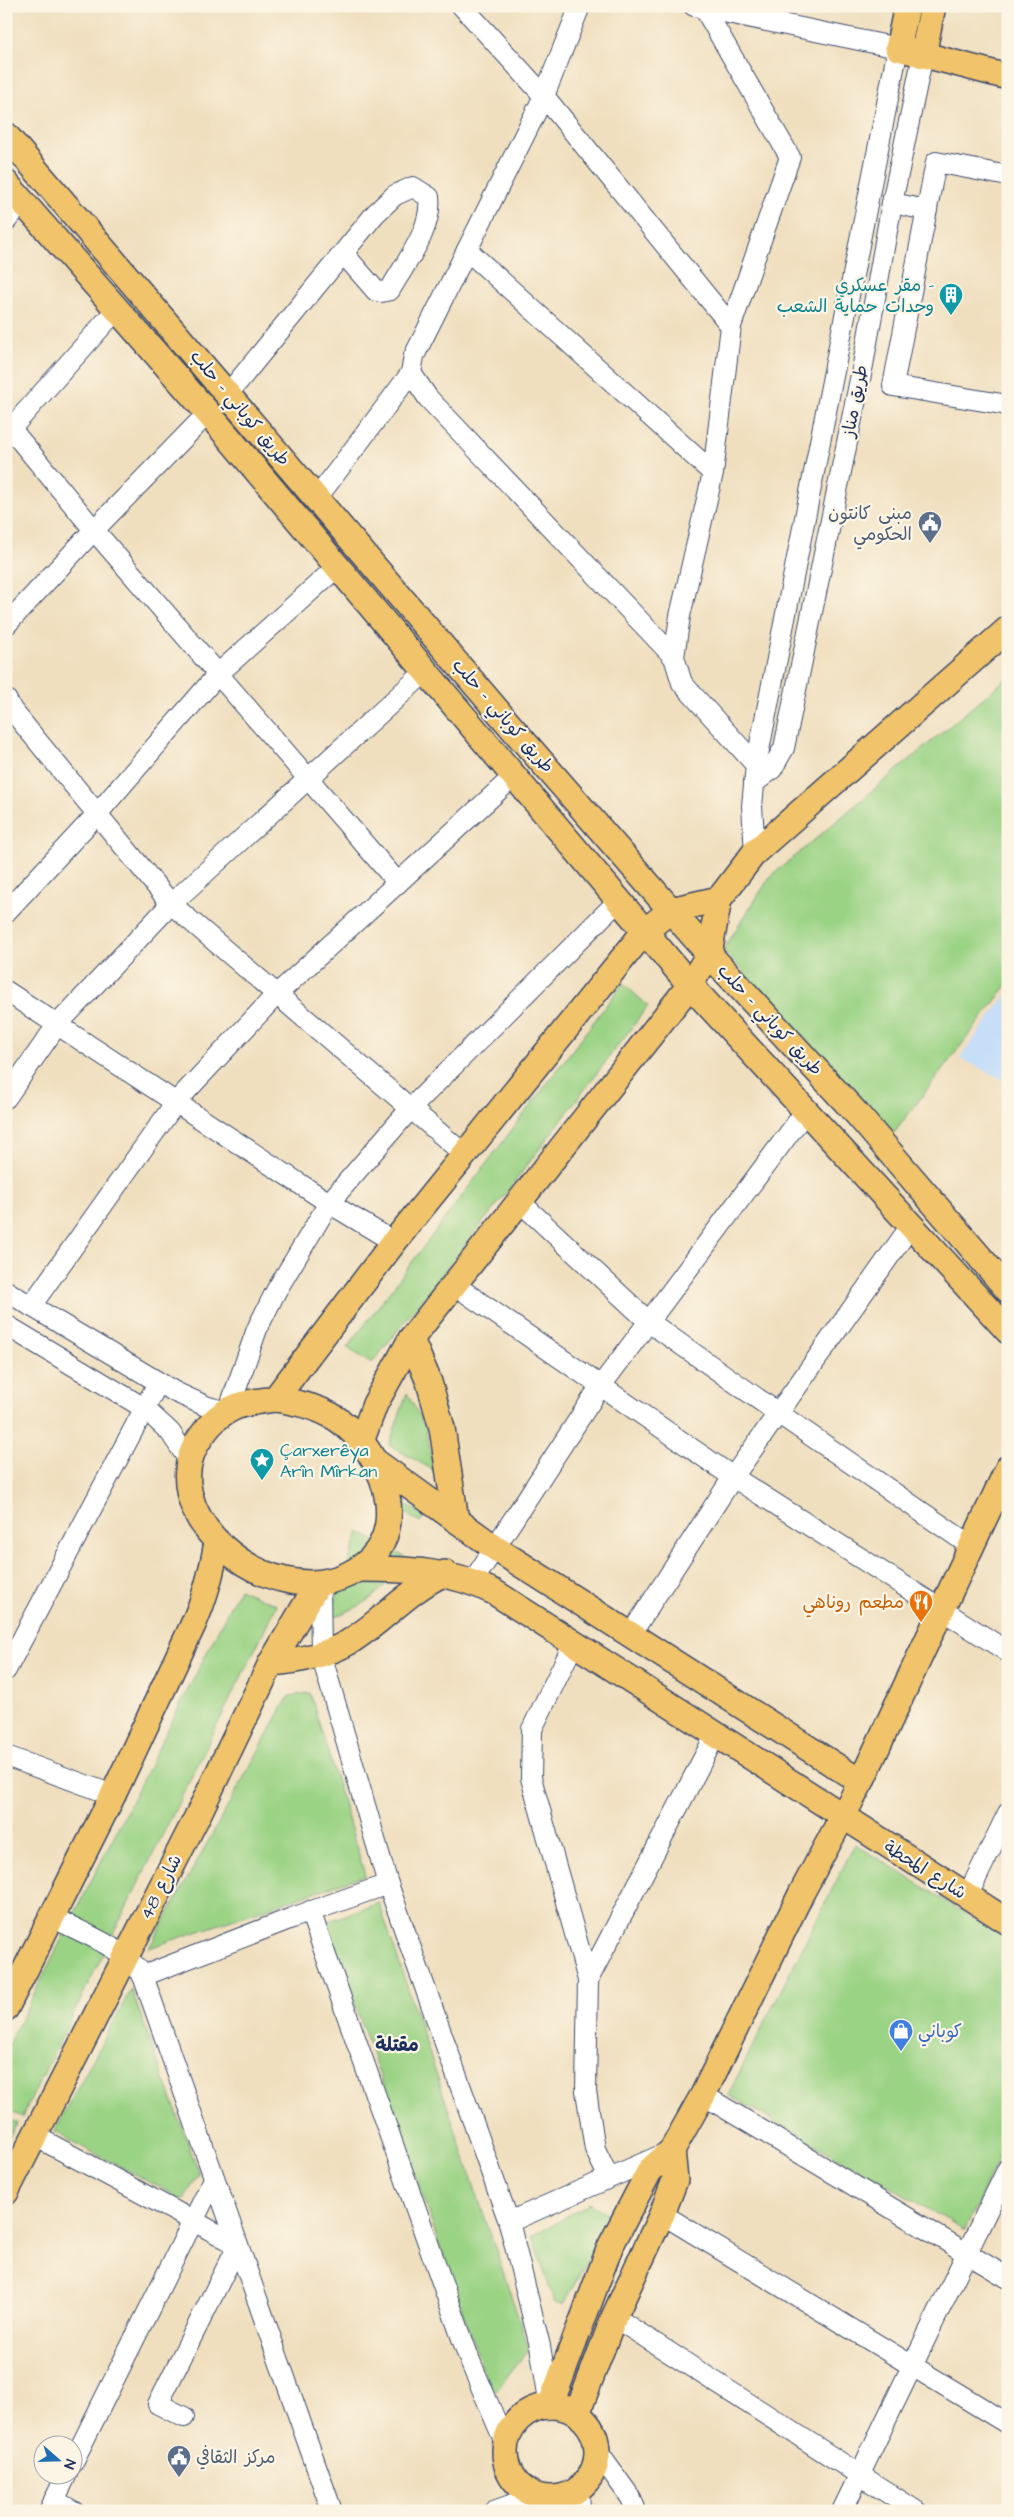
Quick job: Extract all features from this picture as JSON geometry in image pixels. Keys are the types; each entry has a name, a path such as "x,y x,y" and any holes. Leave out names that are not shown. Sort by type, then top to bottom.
{"main road":[{"name":"طريق مناز","path":"898,48 907,6"},
{"name":"طريق مناز","path":"922,54 933,6"},
{"path":"898,48 1008,77"},
{"name":"طريق كوباني - حلب","path":"6,135 513,730 710,954 856,1114 1008,1290"},
{"name":"طريق كوباني - حلب","path":"6,183 208,413 690,985 910,1227 1008,1331"},
{"path":"182,383 203,364"},
{"path":"362,1442 379,1397 411,1339 518,1200 690,985 710,954 718,899 755,852 1008,629"},
{"path":"275,1399 394,1242 644,932 671,910 718,899"},
{"path":"411,1339 429,1382 442,1428 456,1520"},
{"path":"275,1399 300,1403 323,1411 344,1424 362,1442 376,1462 385,1484 389,1506 386,1529 376,1550 359,1569 340,1578 319,1583 296,1583 260,1572 234,1557 217,1542 203,1525 194,1505 189,1484 190,1462 198,1441 211,1423 228,1410 250,1402 275,1399"},
{"path":"376,1462 496,1548 861,1782"},
{"path":"550,2406 610,2248 650,2170 672,2150 703,2095 802,1892 861,1782 1008,1468"},
{"path":"6,2008 113,1795 204,1600 217,1542"},
{"name":"شارع المحطة","path":"359,1569 417,1570 446,1573 473,1581 494,1592 715,1736 1008,1922"},
{"path":"271,1664 297,1661 322,1654 348,1643 410,1593 446,1573"},
{"name":"48 شارع","path":"6,2192 271,1664 319,1583"},
{"path":"577,2414 614,2317 662,2214 675,2180 672,2150"},
{"path":"550,2406 564,2408 577,2414 591,2430 597,2451 595,2465 580,2500 566,2496 544,2502 522,2488 511,2476 506,2461 506,2445 511,2430 521,2417 534,2409 550,2406"}],"street":[{"path":"462,6 544,96 731,326"},
{"path":"317,498 411,373 414,356 544,96 580,6"},
{"path":"699,7 898,48"},
{"path":"699,7 790,157 731,326 713,473 680,616 674,657 682,683 755,774"},
{"name":"طريق مناز","path":"755,852 752,822 755,774 898,48"},
{"name":"طريق مناز","path":"755,774 772,769 784,748 863,365 892,203 922,54"},
{"path":"1008,176 936,162 893,386 1008,405"},
{"path":"228,394 343,253 375,214 395,194 413,187 429,197 431,210 423,232 390,290 376,291 343,253"},
{"path":"6,220 23,202"},
{"path":"892,203 927,210"},
{"path":"467,250 713,473"},
{"path":"858,254 882,260"},
{"path":"117,309 9,432 398,883"},
{"path":"411,373 428,398 674,657"},
{"path":"6,626 94,530 208,413"},
{"path":"6,912 97,814 218,674 337,567"},
{"path":"793,584 817,590"},
{"path":"6,1098 57,1024 171,904 425,672"},
{"path":"8,709 171,904 464,1154"},
{"path":"31,1306 176,1102 277,994 513,777"},
{"path":"6,1291 158,1383 191,1400 228,1410 242,1369 268,1306 329,1202 411,1108 618,901"},
{"path":"6,991 329,1202 394,1242"},
{"path":"473,1581 600,1387 805,1112"},
{"path":"518,1200 649,1322 778,1414 971,1546"},
{"path":"631,1634 733,1477 910,1227"},
{"path":"453,1284 733,1477 1008,1652"},
{"path":"9,1333 144,1408 170,1432 190,1462"},
{"path":"6,1670 158,1383"},
{"path":"319,1583 322,1654 388,1884 510,2222 540,2346 550,2406"},
{"path":"574,1643 532,1729 531,1778 588,1980 586,2091 595,2149 609,2178"},
{"path":"588,1980 715,1736"},
{"path":"6,1756 113,1795"},
{"path":"967,1897 1008,1813"},
{"path":"143,1976 310,1911 388,1884"},
{"path":"310,1911 470,2361 506,2445"},
{"path":"52,1917 126,1956 137,1966 143,1976 332,2511"},
{"path":"703,2095 1008,2278"},
{"path":"35,2136 238,2245"},
{"path":"510,2222 672,2150"},
{"path":"842,2511 1008,2168"},
{"path":"82,2444 214,2179"},
{"path":"662,2214 1008,2424"},
{"path":"184,2417 158,2404 238,2245"},
{"path":"614,2317 916,2511"},
{"path":"597,2451 634,2505 649,2511"},
{"path":"62,2484 52,2506 73,2511"},
{"path":"494,2511 544,2502"}],"shaded area":[{"path":"1008,993 1008,1082 960,1058"}],"green space":[{"path":"1008,677 1008,984 894,1133 723,950 770,877"},
{"path":"623,983 648,1006 503,1197 372,1363 347,1348"},
{"path":"407,1393 425,1427 435,1471 389,1445"},
{"path":"377,1486 424,1516 420,1523 374,1491"},
{"path":"359,1532 405,1557 389,1580 373,1596 355,1608 329,1618"},
{"path":"239,1589 277,1605 22,2117 6,2109 6,2049"},
{"path":"310,1693 365,1875 149,1948 289,1696"},
{"path":"855,1844 1008,1940 1008,2138 965,2230 728,2095"},
{"path":"379,1903 529,2349 492,2395 326,1922"},
{"path":"131,1989 199,2173 184,2200 54,2132"},
{"path":"6,2118 17,2123 6,2143"},
{"path":"590,2203 611,2216 564,2304 555,2303 532,2236"}],"place":[{"name":"مقر عسكري - وحدات حماية الشعب","path":"951,316"},
{"name":"مبنى كانتون الحكومي","path":"930,544"},
{"name":"Çarxerêya Arîn Mîrkan","path":"262,1481"},
{"name":"مطعم روناهي","path":"921,1623"},
{"name":"كوباني","path":"901,2052"},
{"name":"مركز الثقافي","path":"179,2478"}],"district":[{"name":"مقتلة","path":"397,2045"}]}
